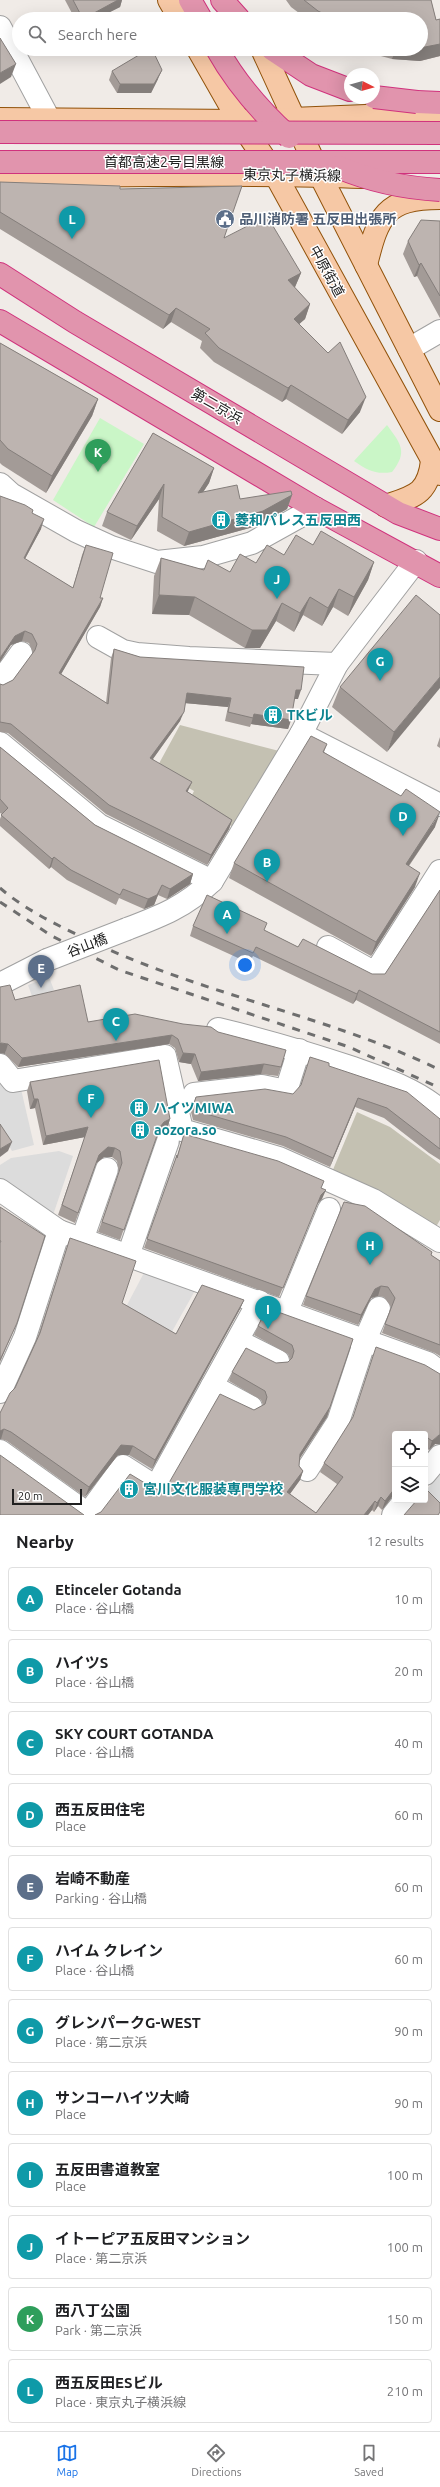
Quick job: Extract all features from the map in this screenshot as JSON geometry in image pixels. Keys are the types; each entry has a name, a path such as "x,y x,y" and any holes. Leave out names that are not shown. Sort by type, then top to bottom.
{"highway":[{"path":"190,0 197,12"},
{"path":"222,0 233,12"},
{"path":"221,56 246,95 266,117 307,151 334,165 378,181 440,190"},
{"path":"282,56 311,75 344,88"},
{"path":"380,96 440,103"},
{"name":"首都高速2号目黒線","path":"0,132 440,133"},
{"name":"首都高速2号目黒線","path":"0,162 440,162"},
{"name":"第二京浜","path":"0,274 75,322 386,506 409,518 440,529"},
{"path":"0,321 315,508 416,560 440,576"}],"main road":[{"path":"169,0 176,12"},
{"path":"237,0 243,12"},
{"name":"中原街道","path":"202,56 239,121 275,174 436,468"},
{"path":"265,56 296,118 320,175 440,410"},
{"path":"295,56 326,76 344,83"},
{"path":"380,96 440,108"},
{"path":"0,119 239,121 440,113"},
{"name":"東京丸子横浜線","path":"0,175 275,174 440,181"},
{"path":"366,265 374,234 388,211 403,202 417,198 440,198"},
{"path":"386,506 410,497 422,489 436,468"}],"street":[{"path":"0,27 12,50"},
{"path":"15,56 49,119"},
{"path":"409,349 440,331"},
{"path":"0,484 11,494 76,531 111,547 157,562 203,557 252,543 315,508"},
{"name":"谷山橋","path":"0,984 47,960 173,912 196,897 212,881 301,734 337,664 416,560"},
{"path":"98,637 123,650 137,654 189,658 337,664"},
{"path":"0,682 21,653"},
{"path":"301,734 440,805"},
{"path":"0,743 99,825 212,881"},
{"path":"328,947 375,973 440,871"},
{"path":"218,1029 299,1050 400,1085 427,1099 440,1110"},
{"path":"194,1094 262,1086 286,1091 299,1050"},
{"path":"0,1065 13,1081 165,1056 182,1130 279,1158 373,1200 440,1241"},
{"path":"128,1256 168,1141"},
{"path":"82,1240 107,1169"},
{"path":"0,1190 59,1231 287,1311 428,1363 440,1372"},
{"path":"287,1311 329,1209"},
{"path":"0,1392 25,1337 59,1231"},
{"path":"0,1451 88,1514 123,1466 156,1487 259,1301"},
{"path":"307,1470 338,1422 365,1340 379,1308"},
{"path":"238,1340 278,1362"},
{"path":"212,1386 251,1407"},
{"path":"428,1470 440,1456"},
{"path":"393,1515 403,1503"}],"shaded area":[{"path":"180,725 283,752 240,831 189,801 194,791 156,769"},
{"path":"49,977 54,990 33,999 28,985"},
{"path":"0,1078 21,1089 34,1145 12,1151 0,1130"},
{"path":"357,1112 390,1127 440,1164 440,1220 434,1230 332,1172"},
{"path":"59,1151 73,1156 52,1218 0,1182 0,1165 11,1158"},
{"path":"146,1269 197,1287 156,1360 203,1386 156,1474 118,1466 60,1432"},
{"path":"440,1475 440,1512 428,1495 428,1488"}],"green space":[{"path":"100,418 144,444 94,527 53,500"},
{"path":"387,425 401,448 400,459 392,472 381,473 372,471 354,461"}],"building":[{"path":"73,0 118,0 96,12 79,12"},
{"path":"304,0 431,0 436,20 440,19 440,44 428,46 428,12 318,11"},
{"path":"0,38 16,64 0,73"},
{"path":"137,56 155,56 162,70 154,84 120,84 112,71"},
{"path":"0,182 120,186 120,189 242,186 224,238 267,216 301,273 288,280 310,304 294,319 328,353 340,342 366,397 348,420 291,385 288,388 219,348 205,333 210,329 176,308 169,315 0,212"},
{"path":"421,220 440,221 440,296 421,263 419,265 408,241"},
{"path":"0,343 98,399 52,476 8,449 0,440"},
{"path":"153,433 214,468 198,493 237,485 240,499 291,491 292,495 263,511 189,532 162,517 164,484 137,526 107,512"},
{"path":"0,496 25,505 33,510 32,513 44,519 24,558 73,588 86,545 113,553 100,598 103,598 59,673 108,704 114,649 140,657 304,667 301,690 296,690 291,720 254,714 253,718 228,712 231,698 187,693 184,712 150,758 192,782 186,791 232,820 211,855 109,805 11,724 0,722 0,684 3,685 13,680 35,650 37,644 32,634 25,631 15,636 0,658"},
{"path":"321,531 374,562 354,597 339,589 328,608 310,597 300,613 282,603 267,630 252,630 195,597 159,595 161,558 204,570 208,560 230,572 240,554 256,563 267,545 284,555 296,535 313,545"},
{"path":"416,595 440,615 440,677 394,732 340,687"},
{"path":"311,736 327,744 323,752 401,796 406,789 440,812 406,864 420,873 376,942 234,863"},
{"path":"0,747 95,825 193,874 170,889 162,885 157,895 148,899 123,889 120,895 71,870 54,857 52,859 1,815 8,808 0,799"},
{"path":"440,890 440,1032 359,990 357,994 256,947 253,953 193,926 207,895 267,923 264,930 298,947 303,939 372,974 385,974"},
{"path":"10,985 15,1000 80,985 88,1022 135,1014 183,1024 211,1027 218,1032 286,1050 281,1067 264,1064 201,1072 195,1054 183,1053 178,1039 172,1035 22,1058 8,1044 0,1044 0,987"},
{"path":"310,1057 329,1063 329,1066 407,1092 440,1119 440,1149 387,1108 358,1098 333,1158 286,1137 196,1111 194,1103 196,1097 265,1089 293,1094 301,1085"},
{"path":"159,1060 170,1119 164,1122 160,1127 124,1230 102,1222 122,1163 120,1151 115,1148 108,1147 99,1155 78,1213 62,1205 88,1127 46,1136 38,1099 34,1099 30,1082"},
{"path":"0,1124 12,1142 0,1149"},
{"path":"184,1134 278,1161 324,1181 321,1188 326,1190 321,1195 283,1288 147,1239 177,1155 177,1158"},
{"path":"344,1202 365,1206 432,1252 431,1255 440,1261 440,1345 385,1324 395,1298 388,1287 381,1286 375,1289 361,1315 306,1296"},
{"path":"0,1207 45,1236 17,1323 0,1360 1,1241"},
{"path":"70,1238 136,1261 122,1303 176,1334 202,1285 244,1300 155,1460 133,1446 121,1445 89,1487 11,1432 4,1429 0,1431 0,1413 10,1393 15,1388 40,1333"},
{"path":"267,1308 353,1339 330,1407 300,1454 299,1466 303,1471 287,1492 316,1513 343,1477 324,1463 353,1417 376,1347 425,1365 440,1374 440,1435 432,1441 428,1438 428,1431 392,1431 392,1492 385,1501 381,1497 377,1503 375,1501 364,1515 95,1515 101,1512 130,1474 153,1488 160,1490 166,1488 220,1394 254,1410 265,1404 267,1397 265,1391 232,1372 246,1348 276,1363 288,1362 292,1358 294,1351 292,1345 258,1326"},
{"path":"0,1455 84,1515 0,1515"},
{"path":"428,1491 440,1503 440,1512 438,1515 404,1515 414,1503 428,1503"}],"railway":[{"path":"0,888 19,903 52,922 129,958 173,975 353,1034 440,1070"},
{"path":"0,902 52,936 119,970 349,1047 440,1088"}],"place":[{"name":"品川消防署 五反田出張所","path":"225,219"},
{"name":"西五反田ESビル","path":"72,239"},
{"name":"西八丁公園","path":"98,472"},
{"name":"菱和パレス五反田西","path":"221,520"},
{"name":"イトーピア五反田マンション","path":"277,599"},
{"name":"グレンパークG-WEST","path":"380,681"},
{"name":"TKビル","path":"273,715"},
{"name":"西五反田住宅","path":"403,836"},
{"name":"ハイツS","path":"267,882"},
{"name":"Etinceler Gotanda","path":"227,934"},
{"name":"岩崎不動産","path":"41,988"},
{"name":"SKY COURT GOTANDA","path":"116,1041"},
{"name":"ハイツMIWA","path":"139,1108"},
{"name":"ハイム クレイン","path":"91,1118"},
{"name":"aozora.so","path":"140,1130"},
{"name":"サンコーハイツ大崎","path":"370,1265"},
{"name":"五反田書道教室","path":"268,1329"},
{"name":"宮川文化服装専門学校","path":"129,1489"}]}
